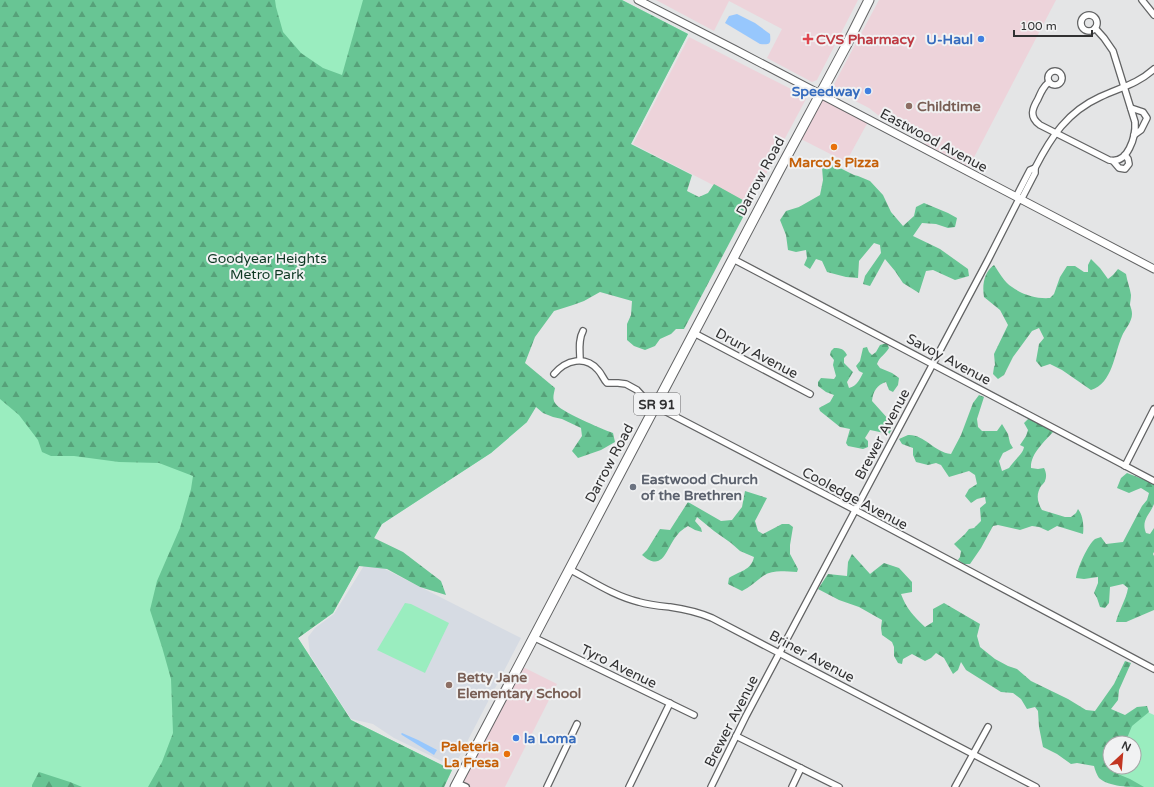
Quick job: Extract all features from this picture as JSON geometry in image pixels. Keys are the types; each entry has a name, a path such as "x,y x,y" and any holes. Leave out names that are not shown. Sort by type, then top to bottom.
{"main road":[{"name":"Darrow Road","path":"456,785 869,0"}],"street":[{"name":"Eastwood Avenue","path":"638,0 1154,269"},
{"path":"1142,0 1154,15"},
{"path":"1049,82 1044,87 1033,107 1033,116 1038,123 1109,160 1120,160 1125,155 1131,144 1134,135 1135,122 1113,51 1095,28"},
{"name":"Brewer Avenue","path":"711,787 736,736 988,260 1019,199 1030,170 1035,168 1047,146 1071,115 1099,97 1137,82 1154,69"},
{"path":"1131,108 1143,112 1147,118 1142,130 1134,135"},
{"path":"1113,161 1121,169 1127,168 1129,161 1125,155"},
{"name":"Savoy Avenue","path":"733,259 1154,481"},
{"path":"554,374 568,362 580,360 580,342 583,331"},
{"name":"Drury Avenue","path":"694,333 810,394"},
{"name":"Cooledge Avenue","path":"580,360 588,362 596,367 600,371 605,382 626,384 637,390 648,402 655,406 855,510 1154,669"},
{"path":"1125,466 1154,409"},
{"name":"Briner Avenue","path":"569,569 605,588 633,600 651,605 697,612 708,616 1036,787"},
{"name":"Tyro Avenue","path":"533,637 694,715"},
{"path":"629,787 670,704"},
{"path":"547,787 577,724"},
{"path":"956,787 988,727"},
{"path":"736,736 839,787"},
{"path":"792,787 801,768"},
{"path":"456,785 466,787"}],"shaded area":[{"path":"656,0 858,0 817,80 812,82 767,58 782,29 729,1 714,31"},
{"path":"879,0 1056,0 969,167 923,143 925,141 832,88"},
{"path":"689,37 805,96 806,99 750,204 633,144"},
{"path":"820,95 869,120 846,162 797,137"},
{"path":"373,563 521,638 454,767 394,738 373,724 351,719 310,655 308,637 315,628 334,614 365,564"},
{"path":"519,665 557,684 505,787 455,787"}],"green space":[{"name":"Goodyear Heights Metro Park","path":"0,0 622,0 688,34 599,204 684,329 567,266 505,387 527,422 491,453 382,524 333,613 298,638 351,720 452,770 444,787 0,787"},
{"name":"Goodyear Heights Metro Park","path":"0,0 275,0 283,32 301,53 323,68 342,75 363,0 622,0 688,34 631,144 692,175 687,191 699,197 708,193 714,184 750,204 684,329 676,329 671,334 660,339 655,346 645,350 634,346 627,340 627,324 631,315 632,301 600,292 584,301 554,311 535,337 525,363 555,388 554,399 558,406 581,420 613,433 615,442 601,450 578,458 572,451 582,436 581,428 562,419 543,413 536,407 527,422 491,453 382,524 374,538 403,552 441,581 446,595 420,587 387,569 359,566 333,613 298,638 351,720 452,770 444,787 148,787 162,762 173,733 171,679 150,610 157,581 180,528 191,489 193,476 159,463 119,462 74,456 51,456 42,452 38,440 19,415 0,399"},
{"path":"834,165 870,181 883,195 891,212 903,226 914,216 916,207 924,203 957,218 955,227 948,228 936,224 922,223 913,236 940,249 968,269 969,276 955,280 933,270 926,271 919,293 903,283 885,259 870,286 863,284 865,276 881,253 880,245 874,243 859,261 858,278 846,277 827,272 822,261 816,259 810,269 804,265 807,258 806,250 796,252 788,250 786,235 780,220 786,211 799,207 820,195 823,180 822,167"},
{"path":"1091,259 1108,279 1118,269 1126,274 1131,295 1131,320 1122,336 1112,367 1104,381 1091,390 1062,370 1050,364 1041,367 1036,361 1039,344 1044,338 1039,328 1032,331 1013,357 1004,375 998,379 993,374 995,365 994,354 1008,325 1000,310 984,297 984,279 988,271 994,265 1009,285 1016,290 1035,297 1050,298 1054,294 1060,277 1067,266 1075,266 1084,272 1088,272 1088,265"},
{"path":"887,343 889,348 877,364 880,368 899,378 898,385 893,392 889,390 886,382 880,385 874,391 872,401 890,421 893,428 889,434 870,430 865,438 868,441 868,447 863,449 848,446 846,443 850,429 840,427 820,411 819,408 830,402 834,395 826,392 818,386 818,382 821,378 834,379 836,376 833,365 834,360 830,355 834,348 842,349 847,355 844,358 844,363 853,372 847,382 849,388 856,384 863,373 859,371 856,366 860,361 863,348 867,347 872,355 876,352 880,345"},
{"path":"979,395 984,397 977,419 978,427 982,431 997,431 1002,424 1008,434 1013,448 1003,453 999,461 1002,471 1009,468 1023,450 1024,447 1020,445 1028,430 1024,423 1029,418 1054,431 1035,453 1031,463 1031,468 1044,468 1046,473 1045,481 1038,492 1038,501 1042,510 1065,517 1071,517 1078,509 1083,521 1083,534 1057,526 1048,531 1032,526 1020,530 998,525 993,526 970,564 964,564 958,560 961,551 954,544 969,529 974,528 981,521 980,508 986,503 985,497 977,499 971,503 965,496 969,489 977,484 975,475 969,471 949,477 941,465 936,463 928,465 916,462 913,455 913,448 902,444 899,439 908,435 914,435 939,450 951,454 961,435 973,403"},
{"path":"1127,473 1148,481 1154,485 1154,504 1146,518 1144,525 1146,533 1150,534 1154,528 1154,610 1126,622 1116,622 1128,588 1123,584 1110,587 1109,603 1105,608 1100,607 1094,593 1098,583 1098,577 1084,579 1076,578 1083,557 1092,542 1101,537 1106,544 1123,542 1142,506 1147,500 1149,493 1141,488 1129,493 1117,488 1121,478"},
{"path":"745,491 767,498 755,521 758,531 763,534 782,524 789,524 793,527 790,554 798,569 797,572 771,572 742,591 728,584 729,578 747,568 754,557 740,551 697,517 695,521 701,528 702,532 688,526 674,539 664,556 655,562 642,555 647,550 660,529 670,530 688,502 721,521 732,520 742,507"},
{"path":"852,554 870,574 884,563 899,568 912,582 912,592 901,594 905,604 917,620 925,627 933,622 933,609 944,603 980,624 977,636 980,647 995,659 1017,669 1031,681 1068,699 1086,710 1095,711 1114,684 1125,661 1131,663 1119,690 1118,700 1111,709 1125,715 1137,707 1147,706 1149,712 1132,726 1128,735 1102,735 1102,775 1120,775 1144,787 1120,786 1108,783 1099,778 1094,766 1077,763 1071,764 1057,754 1043,747 1039,727 1038,711 1035,707 1027,709 1021,699 1013,693 1001,692 966,670 961,662 958,670 953,674 944,658 936,653 925,661 912,654 903,659 902,664 898,663 894,656 894,647 892,642 882,635 882,620 859,607 839,600 818,589 828,574 847,576 848,562"},
{"path":"405,603 411,604 449,623 425,673 377,650"},
{"path":"1137,707 1154,715 1154,787 1126,787 1102,775 1142,775 1142,735 1123,735"},
{"path":"39,772 70,782 82,787 32,787"}],"water":[{"path":"737,14 755,23 770,34 770,42 768,44 760,44 725,23 729,16"},
{"path":"402,733 437,750 434,755 402,735"}],"place":[{"name":"CVS Pharmacy","path":"808,39"},
{"name":"U-Haul","path":"981,39"},
{"name":"Speedway","path":"868,91"},
{"name":"Childtime","path":"909,106"},
{"name":"Marco's Pizza","path":"834,147"},
{"name":"Eastwood Church of the Brethren","path":"633,487"},
{"name":"Betty Jane Elementary School","path":"449,685"},
{"name":"la Loma","path":"516,738"},
{"name":"Paleteria La Fresa","path":"507,754"}]}
